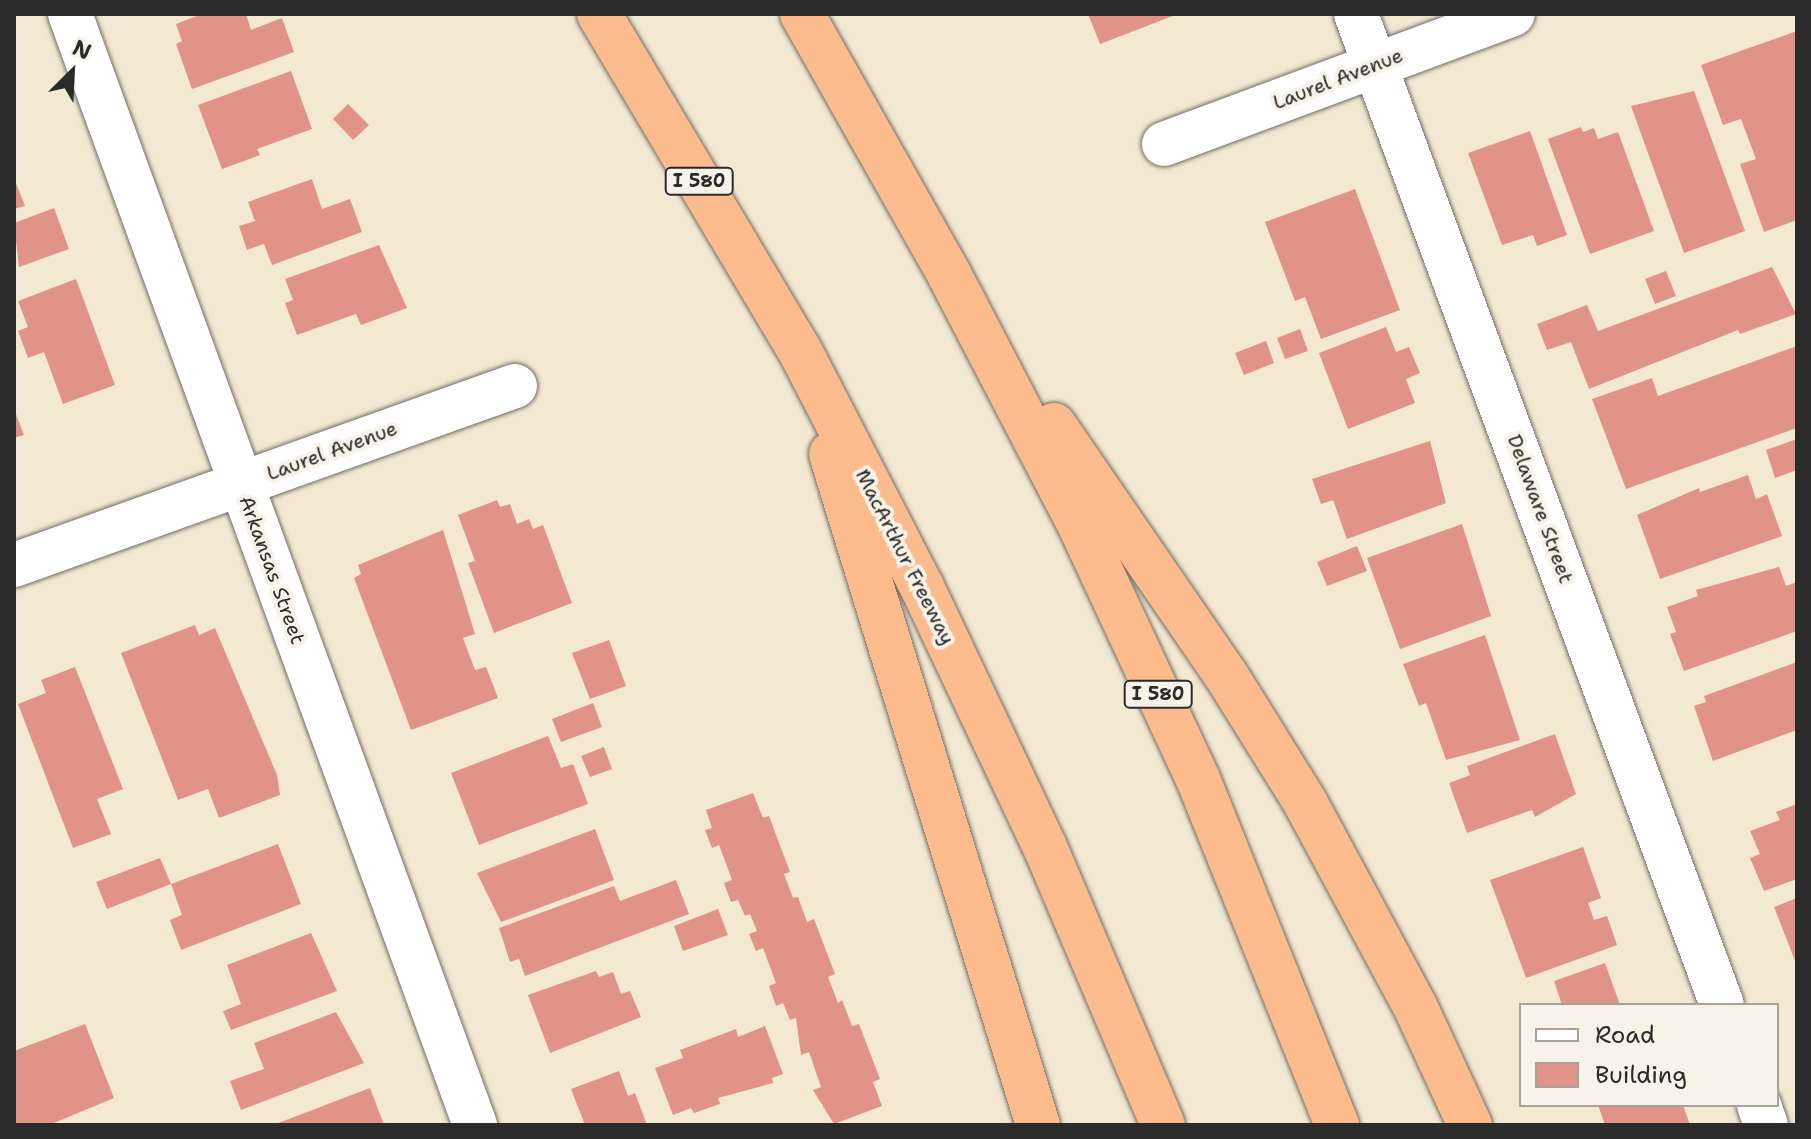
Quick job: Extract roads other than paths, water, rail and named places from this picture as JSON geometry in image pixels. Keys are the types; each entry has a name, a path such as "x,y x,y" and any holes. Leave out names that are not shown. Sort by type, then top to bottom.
{"highway":[{"name":"MacArthur Freeway","path":"599,14 799,349 922,587 1045,847 1163,1125"},
{"name":"I 580","path":"802,14 950,276 1080,526 1198,779 1337,1125"},
{"path":"950,276 1226,675 1305,802 1415,1006 1470,1125"},
{"path":"799,349 1038,1125"}],"street":[{"name":"Arkansas Street","path":"70,14 475,1125"},
{"name":"Delaware Street","path":"1356,14 1721,1003"},
{"name":"Laurel Avenue","path":"1164,144 1513,14"},
{"name":"Laurel Avenue","path":"14,565 515,386"}]}
